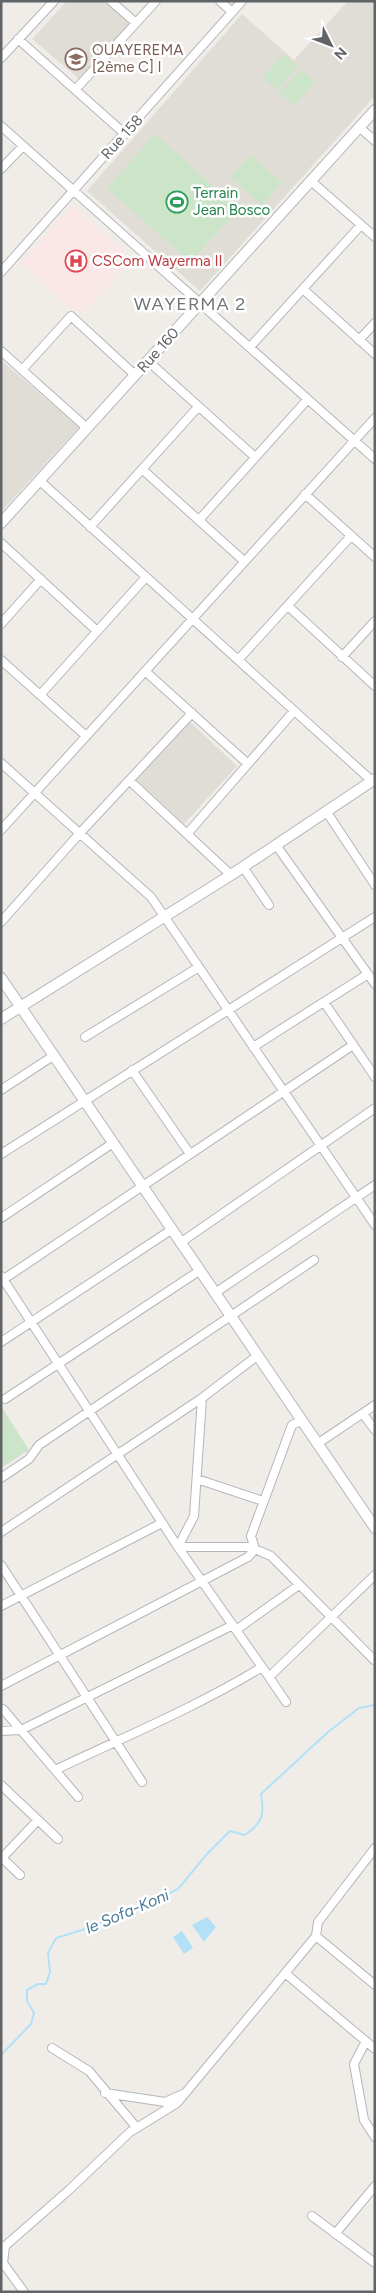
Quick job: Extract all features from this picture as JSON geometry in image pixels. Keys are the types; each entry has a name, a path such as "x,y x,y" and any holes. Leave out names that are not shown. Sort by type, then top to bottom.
{"street":[{"path":"1,58 54,1"},
{"path":"111,1 136,24"},
{"path":"76,89 156,1"},
{"path":"220,1 232,12"},
{"name":"Rue 158","path":"1,272 242,1"},
{"path":"18,39 125,134"},
{"name":"Rue 160","path":"1,523 375,110"},
{"path":"1,126 375,459"},
{"path":"359,127 375,141"},
{"path":"1,170 23,146"},
{"path":"311,180 375,237"},
{"path":"250,347 361,225"},
{"path":"303,289 375,354"},
{"path":"22,370 71,316 135,375"},
{"path":"360,340 375,323"},
{"path":"1,351 87,428"},
{"path":"148,361 255,457"},
{"path":"198,520 307,400"},
{"path":"90,527 198,407"},
{"path":"1,830 375,418"},
{"path":"142,470 244,562"},
{"path":"1,1020 244,867 373,780 294,712 40,481"},
{"path":"305,494 375,557"},
{"path":"238,660 351,536"},
{"path":"1,543 98,631"},
{"path":"40,695 146,577"},
{"path":"1,624 41,579"},
{"path":"288,606 375,686"},
{"path":"342,657 375,621"},
{"path":"1,660 86,736"},
{"path":"145,671 248,764"},
{"path":"187,834 294,712"},
{"path":"1,922 80,833 192,713"},
{"path":"1,763 151,897 375,1225"},
{"path":"130,781 231,875"},
{"path":"326,811 375,885"},
{"path":"276,845 375,984"},
{"path":"244,867 269,905"},
{"path":"1,1154 375,917"},
{"path":"85,1037 199,967"},
{"path":"253,1048 368,974"},
{"path":"1,978 300,1421 375,1528"},
{"path":"324,1002 375,1077"},
{"path":"286,1702 178,1548 2,1279 353,1045"},
{"path":"1,1090 53,1056"},
{"path":"132,1070 190,1154"},
{"path":"180,1243 375,1108"},
{"path":"1,1218 113,1143"},
{"path":"215,1293 375,1186"},
{"path":"1,1342 171,1230"},
{"path":"1,1478 29,1459 39,1445 314,1260"},
{"path":"5,1399 200,1271"},
{"path":"1,1532 202,1398 257,1356"},
{"path":"178,1548 194,1516 202,1398"},
{"path":"317,1444 375,1405"},
{"path":"362,1414 375,1430"},
{"path":"255,1549 251,1536 263,1501 292,1425 300,1421"},
{"path":"197,1478 263,1501"},
{"path":"1,1606 162,1523"},
{"path":"178,1548 250,1547 271,1556 374,1660"},
{"path":"1,1686 248,1557 255,1549"},
{"path":"1,1565 142,1782"},
{"path":"268,1677 375,1575"},
{"path":"1,1731 21,1730 235,1627 299,1585"},
{"path":"54,1770 236,1682 262,1667"},
{"path":"2,1709 78,1798"},
{"path":"1,1786 58,1839"},
{"path":"20,1875 2,1857 38,1820"},
{"path":"24,2292 3,2263 3,2246 137,2128 177,2103 316,1936 318,1922 375,1848"},
{"path":"316,1936 375,1984"},
{"path":"285,1973 375,2049"},
{"path":"366,2041 354,2064 364,2120 375,2137"},
{"path":"52,2048 89,2071 105,2093 137,2128"},
{"path":"105,2093 165,2102 185,2093"},
{"path":"335,2234 375,2186"},
{"path":"312,2216 375,2263"}],"shaded area":[{"name":"OUAYEREMA [2ème C] I","path":"67,1 107,1 131,22 79,79 32,39"},
{"path":"348,1 375,1 375,96 200,291 87,191 242,14 294,60"},
{"name":"CSCom Wayerma II","path":"73,205 133,259 80,317 20,263"},
{"path":"1,360 79,427 1,512"},
{"path":"188,720 237,766 184,824 137,780"}],"green space":[{"path":"284,54 298,66 277,90 263,77"},
{"path":"301,70 315,82 294,106 279,93"},
{"name":"Terrain Jean Bosco","path":"155,134 239,209 190,262 107,188"},
{"path":"251,155 282,183 262,205 230,177"},
{"path":"1,1406 29,1450 1,1468"}],"water":[{"path":"207,1917 216,1927 204,1942 192,1925"},
{"path":"182,1931 193,1948 184,1954 173,1937"}],"waterway":[{"name":"le Sofa-Koni","path":"1,2055 31,2024 34,2013 27,2001 27,1990 38,1984 46,1984 50,1972 48,1953 56,1938 85,1929 150,1903 178,1889 207,1854 230,1831 245,1835 259,1822 263,1808 261,1794 328,1732 359,1708 375,1705"}],"place":[{"name":"OUAYEREMA [2ème C] I","path":"76,59"},
{"name":"Terrain Jean Bosco","path":"177,202"},
{"name":"CSCom Wayerma II","path":"76,261"}],"district":[{"name":"WAYERMA 2","path":"190,304"}]}
